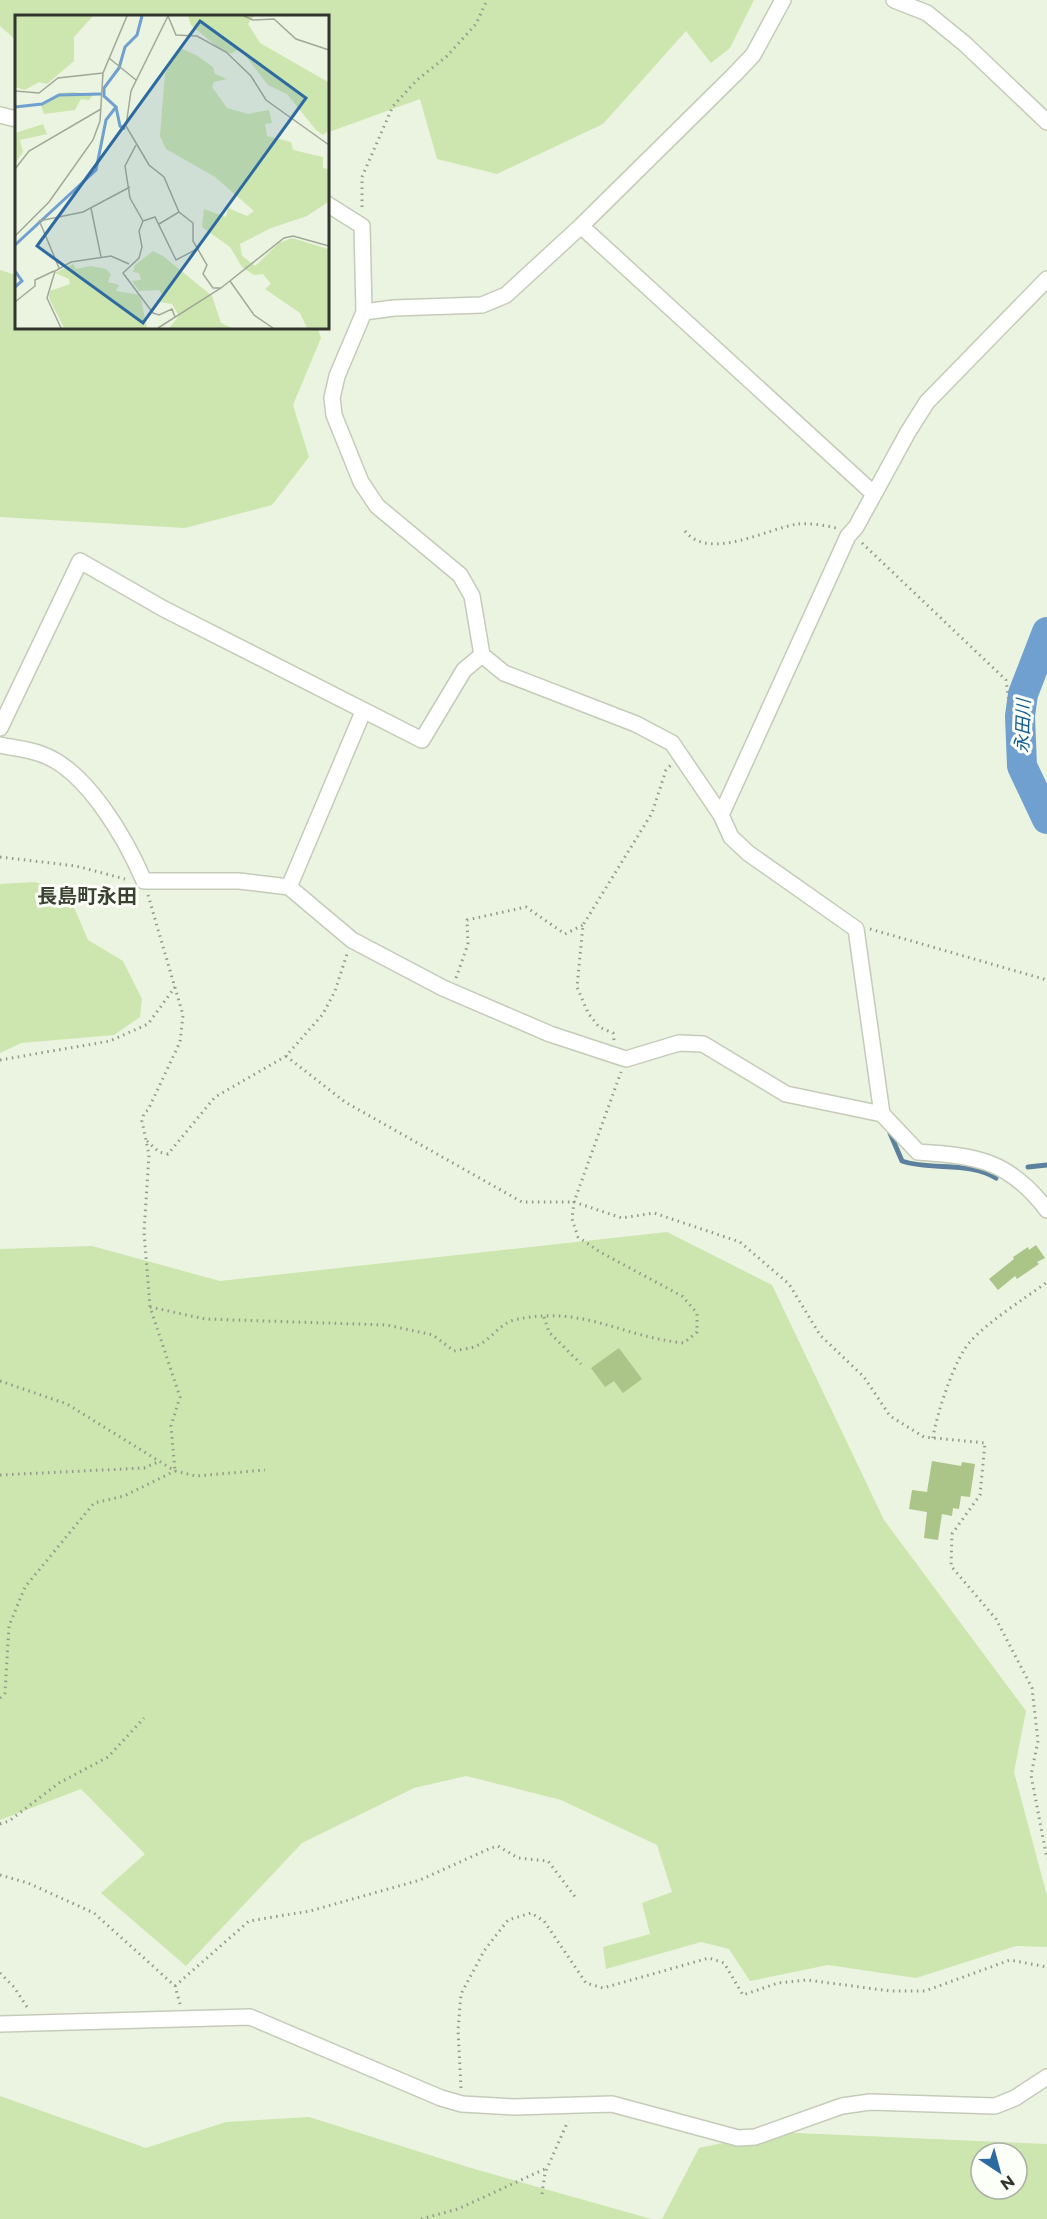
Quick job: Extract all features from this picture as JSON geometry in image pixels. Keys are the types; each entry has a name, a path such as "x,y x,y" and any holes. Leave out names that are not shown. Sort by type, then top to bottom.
{"street":[{"path":"364,312 394,308 482,305 496,301 524,281 753,55 783,0"},
{"path":"894,0 927,14 965,44 1047,122"},
{"path":"0,115 15,119"},
{"path":"328,205 362,226 364,312 338,376 332,398 339,433 361,482 378,506 460,575 472,596 482,655 504,673 636,724 672,743 721,814 731,837 748,853 856,929 882,1114"},
{"path":"582,226 874,494"},
{"path":"721,814 817,600 850,533 908,432 927,402 1047,279"},
{"path":"0,728 80,561 105,578 363,712 422,740 464,670 482,655"},
{"path":"289,887 363,712"},
{"path":"0,745 41,754 57,762 88,789 128,844 144,881 239,881 289,887 352,940 451,992 550,1034 621,1057 679,1043 703,1044 786,1094 882,1114 918,1152 956,1155 1004,1168 1031,1189 1047,1210"},
{"path":"0,2024 250,2018 441,2098 462,2104 514,2107 612,2104 738,2138 755,2137 842,2106 870,2102 995,2106 1015,2098 1047,2077"}],"path":[{"path":"362,226 362,177 393,106 417,80 447,56 476,24 487,0"},
{"path":"685,531 698,540 715,543 743,540 798,524 833,527 850,533 1006,680 1011,718"},
{"path":"150,1307 205,1319 387,1325 434,1335 454,1351 477,1346 512,1321 544,1317 571,1315 619,1327 659,1341 684,1343 697,1332 697,1313 682,1296 600,1252 578,1237 572,1219 574,1202 621,1057 613,1032 599,1027 588,1012 578,987 583,925 647,822 666,770 681,756"},
{"path":"0,856 76,866 118,878 144,881 183,1015 180,1042 142,1121 149,1155 144,1232 150,1307 180,1397 171,1426 175,1471"},
{"path":"451,992 468,944 467,920 526,907 565,933 583,925"},
{"path":"856,929 874,929 1047,980"},
{"path":"147,1141 159,1152 168,1154 215,1097 286,1056 323,1014 334,991 352,940"},
{"path":"0,1060 110,1041 148,1024 175,987"},
{"path":"286,1056 345,1102 522,1202 574,1202 622,1218 654,1213 740,1242 789,1284 820,1335 864,1377 890,1416 924,1437 984,1443 980,1495 952,1534 951,1566 996,1619 1032,1688 1038,1741 1031,1775 1047,1860"},
{"path":"933,1438 935,1422 964,1349 976,1335 1047,1282"},
{"path":"544,1317 549,1332 581,1364"},
{"path":"0,1381 67,1404 175,1471 196,1476 264,1470"},
{"path":"0,1475 144,1468 158,1462"},
{"path":"0,1698 5,1694 9,1626 25,1587 94,1503 124,1496 175,1471"},
{"path":"0,1824 9,1821 59,1783 108,1757 144,1718"},
{"path":"175,1986 249,1921 310,1911 420,1880 498,1846 518,1858 548,1861 576,1898"},
{"path":"0,1875 28,1883 94,1913 175,1986 184,2019"},
{"path":"462,2104 458,2030 461,1994 484,1951 508,1920 531,1913 544,1921 586,1983 603,1988 709,1958 724,1963 743,1995 778,1983 807,1980 890,1991 925,1991 1010,1960 1047,1967"},
{"path":"0,1973 14,1987 27,2007 32,2023"},
{"path":"542,2194 547,2168 566,2124 580,2105"},
{"path":"421,2219 458,2209 547,2168"}],"green space":[{"path":"0,0 754,0 730,48 711,63 686,31 603,124 497,174 437,159 420,99 329,132 328,15 15,15 15,39 0,26"},
{"path":"0,270 15,275 15,328 317,328 321,338 293,405 309,457 272,505 185,528 0,517"},
{"path":"35,882 68,893 88,940 123,961 142,999 140,1017 114,1035 21,1043 0,1053 0,884"},
{"path":"667,1232 772,1285 884,1520 1026,1711 1014,1772 1047,1896 1047,1947 1016,1946 916,1978 828,1965 750,1981 729,1949 701,1942 606,1969 603,1947 650,1934 642,1903 672,1892 657,1845 561,1800 466,1776 414,1788 302,1843 186,1966 101,1893 145,1854 81,1789 0,1820 0,1249 92,1246 220,1281"},
{"path":"0,2096 146,2148 226,2122 309,2117 471,2168 651,2219 0,2219"},
{"path":"775,2132 979,2141 969,2141 969,2201 1029,2201 1029,2143 1047,2144 1047,2219 662,2219 699,2148"}],"building":[{"path":"1036,1245 1045,1258 1017,1279 1015,1276 998,1290 989,1279 1014,1259 1013,1257 1028,1247 1029,1250"},
{"path":"619,1348 642,1379 623,1393 614,1381 605,1387 591,1368"},
{"path":"932,1461 961,1466 962,1462 975,1464 970,1497 961,1496 959,1509 953,1508 952,1516 942,1514 938,1540 924,1538 927,1512 909,1509 912,1490 927,1492"}],"waterway":[{"name":"永田川","path":"1047,632 1023,694 1020,716 1022,766 1047,819"},
{"path":"890,1133 902,1161 975,1170 996,1178"},
{"path":"1028,1167 1047,1165"}],"district":[{"name":"長島町永田","path":"87,896"}]}
